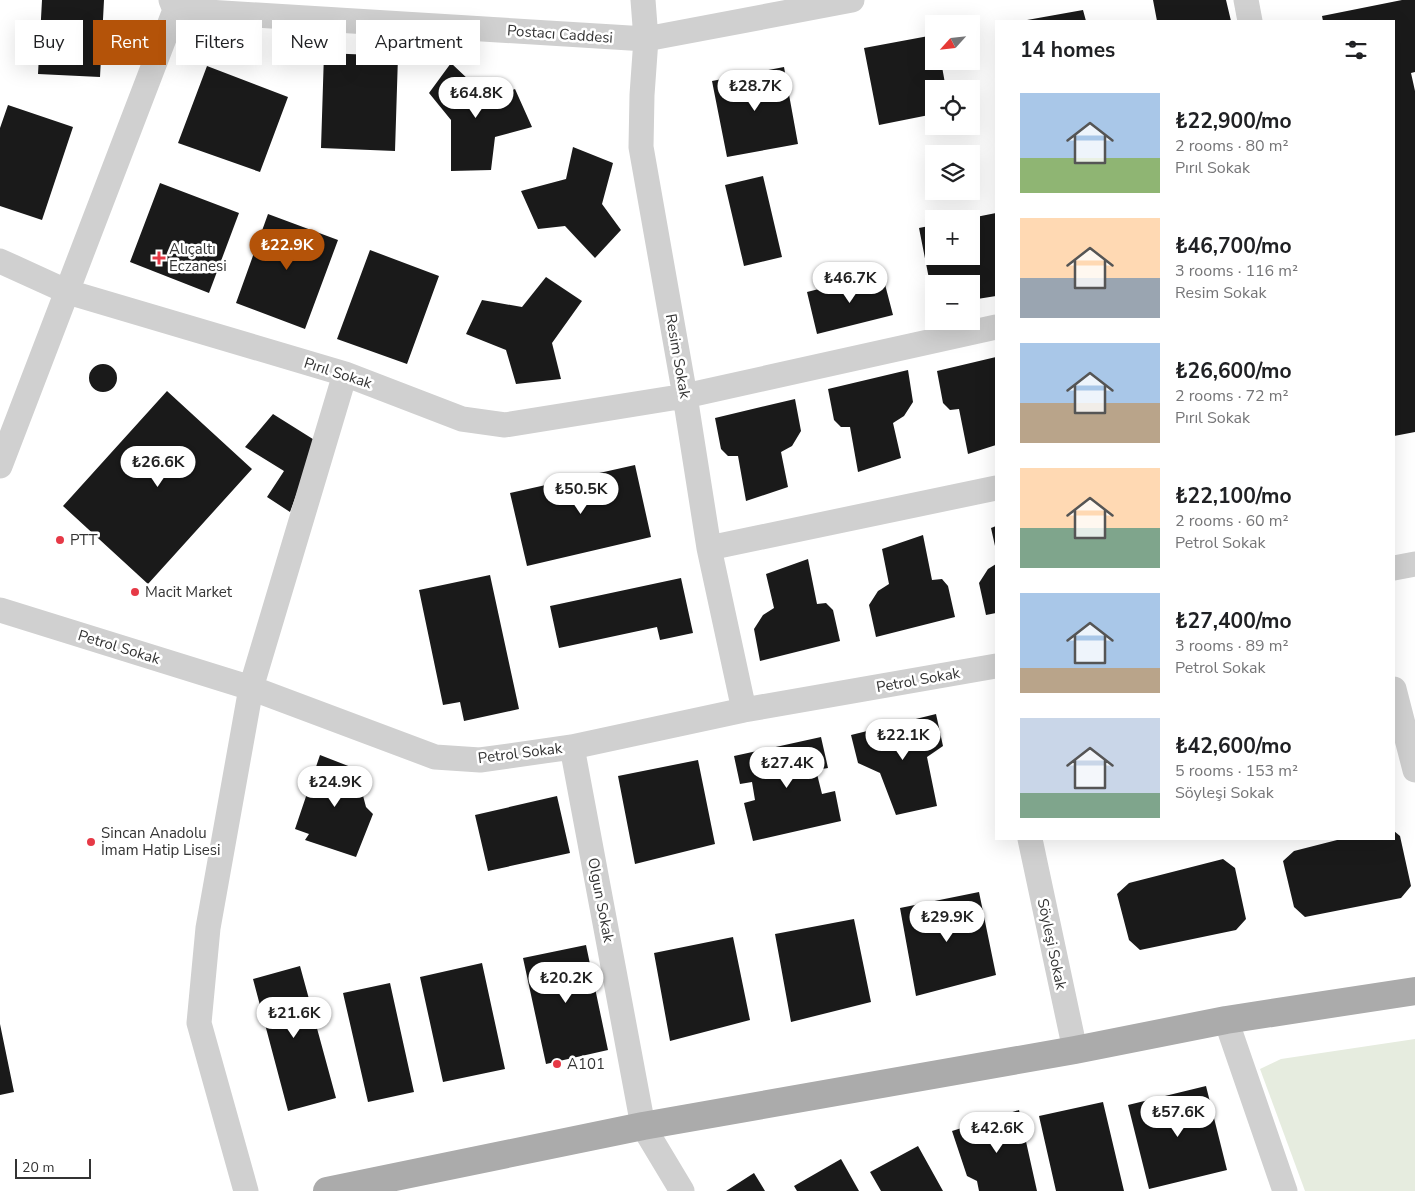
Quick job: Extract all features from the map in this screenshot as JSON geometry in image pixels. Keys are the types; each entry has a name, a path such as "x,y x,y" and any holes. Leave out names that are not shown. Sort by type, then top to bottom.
{"main road":[{"path":"327,1191 643,1126 1075,1050 1226,1020 1415,992"}],"street":[{"name":"Resim Sokak","path":"643,0 646,39 641,147 685,396 709,548 744,710"},
{"name":"Postacı Caddesi","path":"173,5 646,39 852,0"},
{"path":"1246,0 1250,20"},
{"path":"0,466 68,292 173,5"},
{"name":"Pırıl Sokak","path":"0,261 68,292 345,374 462,419 505,425 685,396 995,327"},
{"path":"246,1191 199,1024 208,928 251,688 345,374"},
{"path":"709,548 995,488"},
{"path":"1395,568 1415,564"},
{"name":"Petrol Sokak","path":"0,610 251,688 434,757 480,760 572,747 744,710 995,672"},
{"path":"1395,694 1415,770"},
{"name":"Olgun Sokak","path":"572,747 643,1126 682,1191"},
{"name":"Söyleşi Sokak","path":"1030,840 1075,1050"},
{"path":"1226,1020 1285,1191"}],"shaded area":[{"path":"1415,1039 1415,1191 1305,1191 1260,1069 1281,1059"}],"building":[{"path":"42,0 104,0 103,20 93,20 93,65 101,65 100,77 38,74 38,65 83,65 83,20 41,20"},
{"path":"1153,0 1226,0 1231,20 1157,20"},
{"path":"1402,0 1415,0 1415,72 1411,73 1415,91 1415,432 1395,436 1395,20 1323,20 1322,16"},
{"path":"1083,10 1086,20 1027,20"},
{"path":"925,37 925,70 943,70 944,80 925,80 925,116 879,125 864,48"},
{"path":"346,54 356,54 356,65 398,65 395,151 321,148 324,65 346,65"},
{"path":"450,65 453,65 489,99 515,89 532,127 495,137 491,170 451,171 451,120 429,93"},
{"path":"207,66 288,97 260,172 178,143"},
{"path":"784,67 798,144 727,157 712,81"},
{"path":"8,105 73,127 42,220 0,206 0,128"},
{"path":"573,147 613,163 602,204 621,230 595,258 565,226 538,229 521,191 566,179"},
{"path":"763,176 782,257 744,266 725,185"},
{"path":"160,183 239,213 209,293 130,262"},
{"path":"995,213 995,296 980,299 980,275 928,275 926,265 980,265 980,216"},
{"path":"268,214 338,240 305,329 236,303"},
{"path":"925,227 925,258 919,228"},
{"path":"370,250 439,276 407,364 337,339"},
{"path":"882,273 893,315 817,334 807,292"},
{"path":"546,277 582,301 552,343 561,379 516,384 506,350 466,334 482,300 522,307"},
{"path":"995,357 995,445 968,454 959,409 950,410 943,403 937,371"},
{"path":"103,364 113,368 117,378 113,388 103,392 93,388 89,378 93,368"},
{"path":"908,370 913,402 904,416 893,423 901,458 858,472 850,427 841,427 834,420 828,389"},
{"path":"167,391 252,469 148,584 63,506"},
{"path":"795,399 801,431 792,446 781,452 788,487 746,501 738,456 728,456 721,449 715,418"},
{"path":"273,414 316,441 290,512 267,497 284,471 245,447"},
{"path":"635,465 651,537 527,566 510,493"},
{"path":"995,526 995,546 991,528"},
{"path":"923,535 932,580 942,579 948,586 955,617 876,637 869,605 878,591 889,584 882,549"},
{"path":"808,559 817,604 826,603 833,610 840,641 760,661 754,629 763,615 774,608 766,574"},
{"path":"995,565 995,613 986,615 979,583 988,569"},
{"path":"490,575 519,709 464,721 460,702 443,705 419,590"},
{"path":"681,578 693,633 660,640 657,627 559,648 550,606"},
{"path":"936,714 943,746 927,757 937,806 896,815 880,773 858,763 851,735"},
{"path":"821,737 828,768 816,770 822,794 835,791 841,821 753,841 744,803 755,800 752,782 740,784 734,756"},
{"path":"320,755 356,769 366,807 373,814 356,857 305,840 309,834 295,829"},
{"path":"698,760 715,844 635,864 618,776"},
{"path":"557,796 570,853 488,871 475,815"},
{"path":"1395,832 1400,836 1411,886 1401,898 1305,917 1294,907 1283,861 1294,851 1337,840 1395,840"},
{"path":"1223,859 1235,868 1246,919 1236,930 1140,950 1129,940 1117,894 1129,883"},
{"path":"979,892 996,975 916,996 900,908"},
{"path":"854,919 871,1002 791,1022 775,934"},
{"path":"733,937 750,1020 670,1041 654,953"},
{"path":"586,945 608,1050 546,1064 523,958"},
{"path":"482,963 505,1069 443,1082 420,977"},
{"path":"300,966 336,1098 288,1111 253,979"},
{"path":"390,983 414,1092 368,1102 343,993"},
{"path":"0,1024 14,1092 0,1095"},
{"path":"1206,1086 1227,1170 1149,1189 1128,1105"},
{"path":"1103,1102 1124,1191 1056,1191 1039,1116"},
{"path":"1019,1110 1037,1191 979,1191 977,1181 967,1176 952,1131"},
{"path":"918,1146 943,1191 881,1191 870,1172"},
{"path":"841,1159 859,1191 797,1191 794,1186"},
{"path":"754,1173 765,1191 726,1191"}],"place":[{"name":"Alıçaltı Eczanesi","path":"159,258"},
{"name":"PTT","path":"60,540"},
{"name":"Macit Market","path":"135,592"},
{"name":"Sincan Anadolu İmam Hatip Lisesi","path":"91,842"},
{"name":"A101","path":"557,1064"}]}
